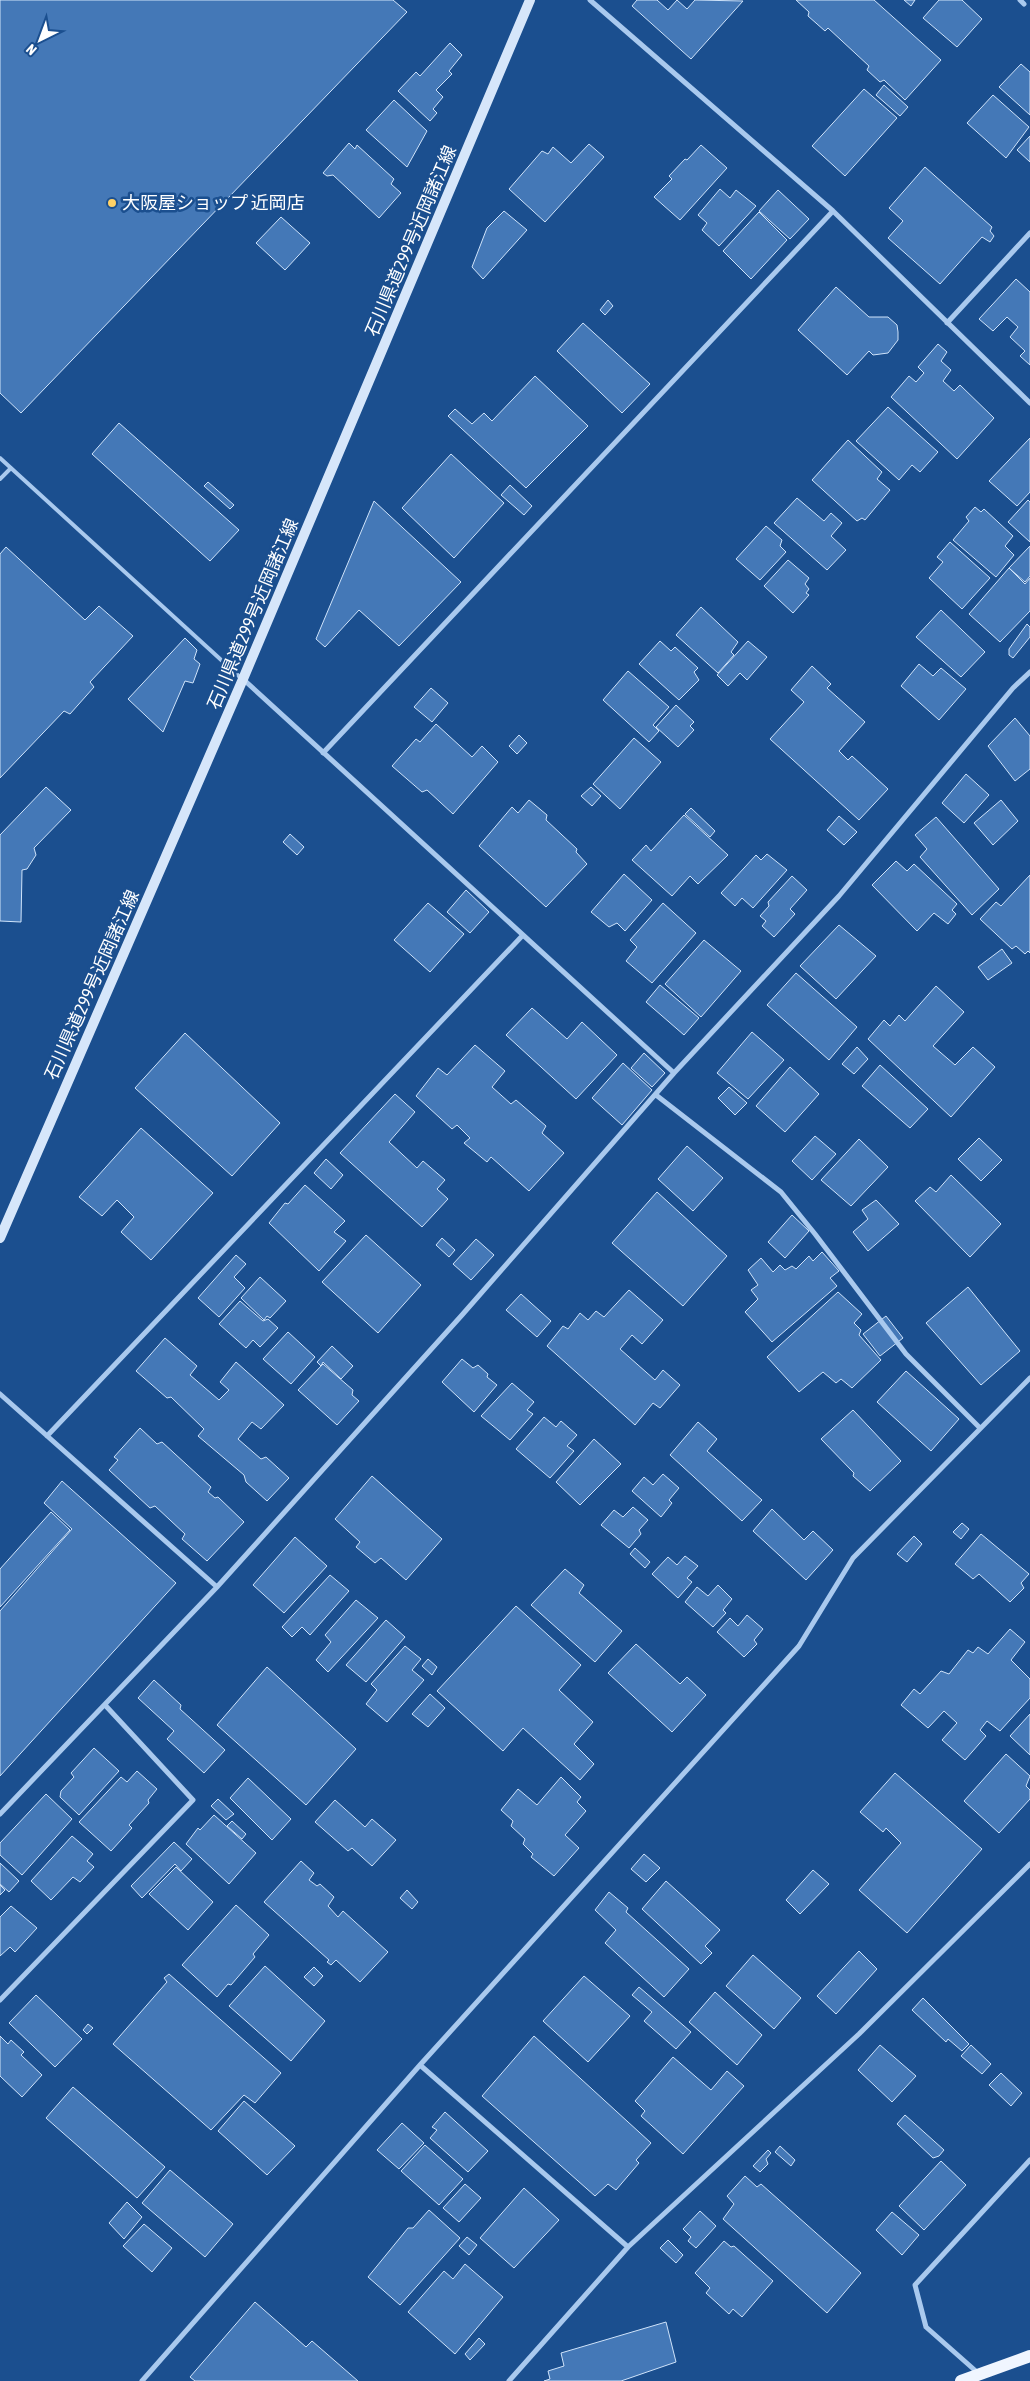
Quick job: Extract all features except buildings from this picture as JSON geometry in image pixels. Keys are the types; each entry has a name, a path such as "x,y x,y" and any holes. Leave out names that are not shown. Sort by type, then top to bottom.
{"main road":[{"name":"石川県道299号近岡諸江線","path":"0,1238 243,679 530,0"},
{"path":"961,2381 1030,2356"}],"street":[{"path":"590,0 833,211 1030,403"},
{"path":"323,753 833,211"},
{"path":"947,323 1030,233"},
{"path":"0,1814 217,1587 462,1315 674,1073 839,896 1013,688 1030,672"},
{"path":"243,679 674,1073"},
{"path":"47,1436 523,936"},
{"path":"656,1094 781,1192 906,1354 980,1428"},
{"path":"142,2381 420,2065 799,1646 853,1558 1030,1378"},
{"path":"0,1394 217,1587"},
{"path":"0,2000 194,1800 104,1705"},
{"path":"509,2381 628,2247 859,2034 1030,1864"},
{"path":"420,2065 628,2247"},
{"path":"980,2375 926,2327 916,2285 1030,2160"}],"lane":[{"path":"0,458 243,679"},
{"path":"0,479 11,468"}],"place":[{"name":"大阪屋ショップ 近岡店","path":"112,203"}]}
